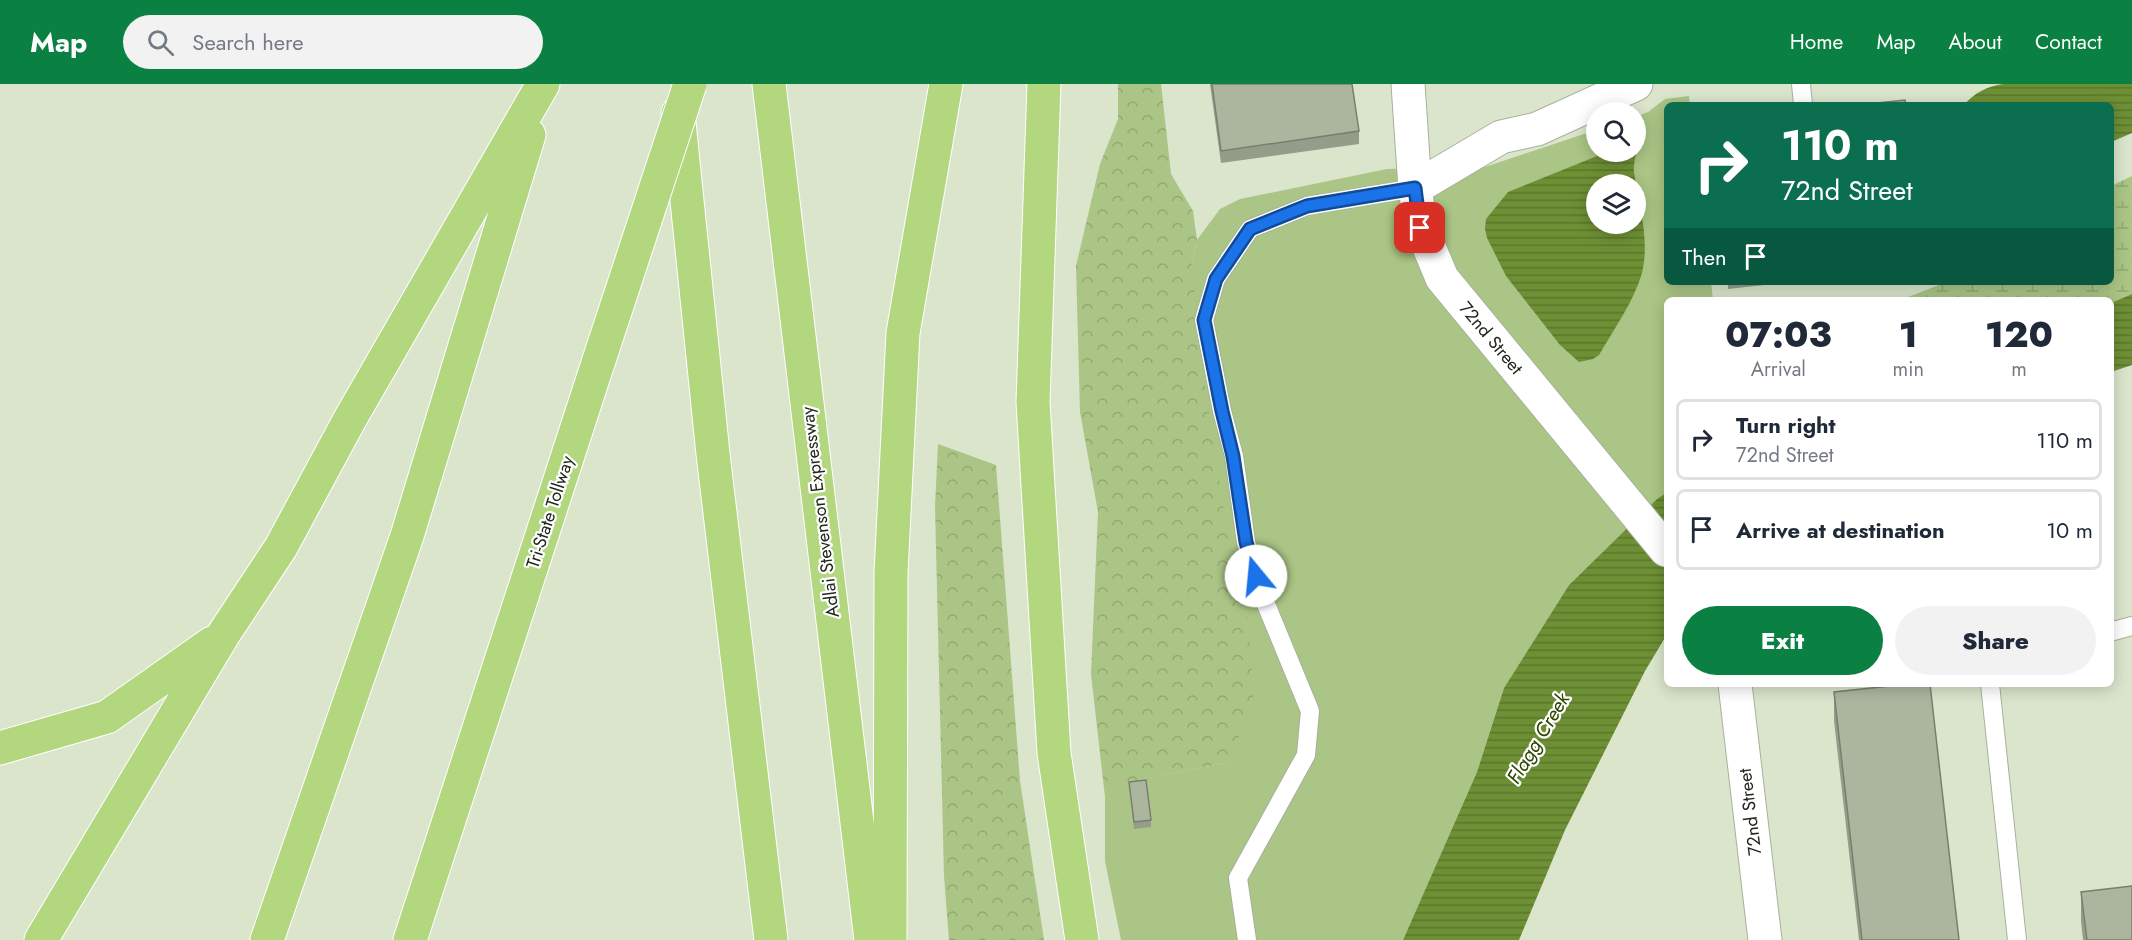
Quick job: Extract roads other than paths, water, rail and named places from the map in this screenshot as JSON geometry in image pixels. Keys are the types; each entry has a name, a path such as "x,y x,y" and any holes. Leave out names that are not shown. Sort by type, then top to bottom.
{"highway":[{"path":"41,940 224,635 281,547 350,418 544,84"},
{"path":"267,940 407,536 544,84"},
{"path":"675,84 713,454 771,940"},
{"name":"Tri-State Tollway","path":"410,940 690,84"},
{"name":"Adlai Stevenson Expressway","path":"769,84 871,940"},
{"path":"890,940 891,573 903,333 946,84"},
{"path":"1044,84 1033,402 1054,753 1082,940"},
{"path":"0,748 107,717 224,635"}],"street":[{"name":"72nd Street","path":"1408,84 1420,228 1442,278 1664,548"},
{"path":"1415,188 1501,137 1537,129 1636,84"},
{"name":"72nd Street","path":"1735,687 1765,940"}],"lane":[{"path":"1801,84 1803,102"},
{"path":"1247,940 1239,878 1306,755 1310,711 1261,592 1246,542 1233,456 1204,320 1216,279 1250,229 1307,206 1415,188"},
{"path":"2114,632 2132,626"},
{"path":"1990,687 2017,940"}],"water":[{"path":"2003,84 2132,84 2132,133 2114,141 2114,102 1967,102 1992,86"},
{"path":"1586,160 1634,162 1634,174 1586,174 1586,234 1644,234 1645,248 1642,273 1629,304 1599,355 1593,359 1579,362 1560,345 1506,276 1487,238 1485,229 1486,219 1508,192"},
{"path":"2132,294 2132,365 2114,371 2114,302"},
{"name":"Flagg Creek","path":"1664,494 1664,639 1645,671 1565,830 1519,940 1403,940 1477,772 1504,688 1569,585"}]}
